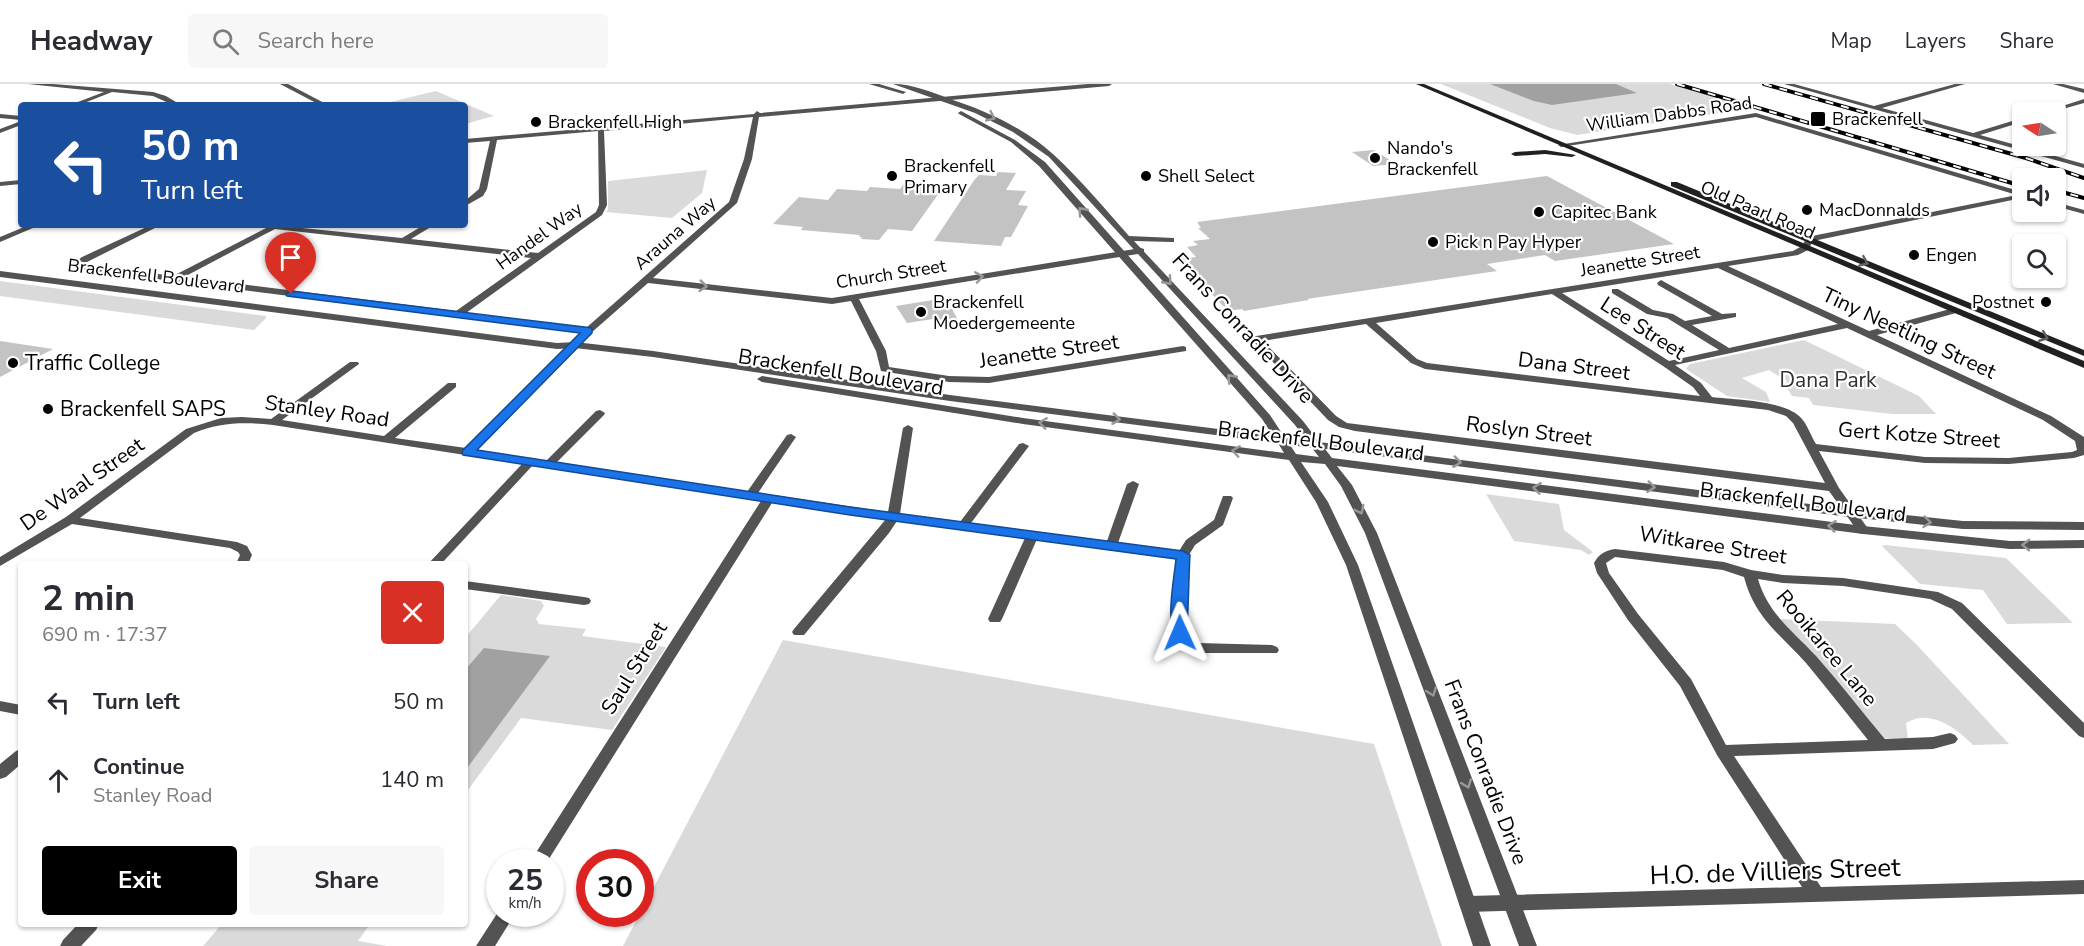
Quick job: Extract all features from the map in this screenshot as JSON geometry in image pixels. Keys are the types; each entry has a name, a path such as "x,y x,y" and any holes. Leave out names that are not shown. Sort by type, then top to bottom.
{"main road":[{"name":"Old Paarl Road","path":"1419,84 1644,180 2084,353"},
{"name":"Old Paarl Road","path":"1432,84 1574,143 1808,244 1953,310 2084,365"},
{"path":"1515,154 1545,152 1572,154 1644,180"}],"street":[{"path":"31,84 159,95 172,102"},
{"path":"83,102 133,84"},
{"path":"283,84 319,102"},
{"name":"Frans Conradie Drive","path":"872,84 928,99 984,123 1027,151 1048,171 1266,417 1322,502 1352,565 1482,946"},
{"name":"Frans Conradie Drive","path":"896,84 944,98 990,116 1038,145 1065,169 1299,423 1346,484 1371,533 1528,946"},
{"path":"468,141 757,113 1109,84"},
{"path":"1787,84 2084,166"},
{"path":"1873,108 1962,84"},
{"path":"2056,84 2084,91"},
{"path":"2066,106 2084,101"},
{"name":"Arauna Way","path":"572,348 588,331 733,203 748,159 757,113"},
{"name":"William Dabbs Road","path":"1561,145 1756,115 2012,192"},
{"path":"0,116 18,118"},
{"path":"1973,136 2012,123"},
{"path":"0,131 18,124"},
{"name":"Handel Way","path":"457,315 602,210 602,128"},
{"path":"468,202 480,194 483,189 494,138"},
{"path":"0,184 18,182"},
{"name":"Jeanette Street","path":"1256,339 1795,253 1808,244 2012,197"},
{"path":"2066,207 2084,212"},
{"path":"0,240 29,228"},
{"path":"151,228 78,264 83,268 588,331"},
{"path":"172,279 272,228"},
{"path":"293,228 540,256"},
{"path":"404,241 425,228"},
{"path":"1129,238 1171,240"},
{"name":"Church Street","path":"645,280 822,300 854,298 1141,251"},
{"name":"Tiny Neetling Street","path":"1719,265 2047,418 2080,440"},
{"name":"Brackenfell Boulevard","path":"0,274 572,348 1023,421 1294,457 1863,530 1998,544 2084,544"},
{"path":"1661,284 1720,317"},
{"name":"Lee Street","path":"1553,291 1667,364 1697,385 1709,400"},
{"path":"1616,291 1650,312 1670,316 1727,351"},
{"name":"Jeanette Street","path":"854,298 881,351 885,369 949,379 989,380 1183,349"},
{"path":"1869,334 1953,310"},
{"path":"1683,324 1733,315"},
{"name":"Dana Street","path":"1368,321 1414,361 1425,366 1770,407 1790,414 1798,421 1811,447"},
{"path":"1667,364 1848,325"},
{"name":"Roslyn Street","path":"1256,339 1332,418 1343,425 1833,488"},
{"path":"468,453 572,348"},
{"name":"Brackenfell Boulevard","path":"572,348 670,357 893,390 1849,513 1963,525 2084,526"},
{"path":"273,422 354,364"},
{"path":"387,439 452,385"},
{"path":"548,465 600,413"},
{"name":"Stanley Road","path":"184,436 204,425 224,420 273,422 850,511 1183,555"},
{"path":"799,632 885,530 893,517 908,428"},
{"name":"De Waal Street","path":"0,562 70,520 184,436"},
{"path":"751,495 791,437"},
{"name":"Gert Kotze Street","path":"1811,447 1925,460 2009,461 2074,455 2083,451 2080,440"},
{"path":"963,526 1023,446"},
{"path":"1811,447 1833,488 1863,530"},
{"path":"437,561 529,463"},
{"path":"1111,546 1133,484"},
{"name":"Saul Street","path":"546,849 769,498"},
{"path":"1227,498 1219,522 1190,543 1183,555 1180,633 1196,648 1272,650"},
{"path":"70,520 233,545 243,549 246,555 243,561"},
{"path":"995,619 1032,536"},
{"name":"Witkaree Street","path":"1817,895 1722,751 1686,683 1633,617 1603,573 1601,559 1609,554 1627,552 1724,566 1750,574 1783,579 1843,582 1933,595 1957,606 2084,732"},
{"name":"Rooikaree Lane","path":"1750,574 1756,596 1766,612 1811,660 1881,745"},
{"path":"468,585 584,601"},
{"path":"0,706 18,709"},
{"path":"1722,751 1934,743 1950,739"},
{"path":"0,773 18,758"},
{"name":"H.O. de Villiers Street","path":"1468,904 2084,887"},
{"path":"69,946 87,927"},
{"path":"485,946 497,927"}],"green space":[{"path":"1441,84 1670,84 1752,108 1577,135 1550,128"},
{"path":"436,91 462,102 390,102"},
{"path":"468,105 494,116 468,123"},
{"path":"707,170 702,193 672,218 606,212 608,209 608,181"},
{"path":"0,281 266,316 266,318 254,330 0,296"},
{"name":"Dana Park","path":"1804,340 1919,396 1936,414 1892,414 1813,405 1809,398 1792,396 1780,384 1788,382 1769,370 1742,378 1766,392 1770,402 1727,396 1686,369 1690,364"},
{"path":"1486,494 1559,504 1564,530 1593,552 1589,555 1581,550 1514,541"},
{"path":"1882,546 2006,558 2073,623 2007,624 1983,590 1920,584"},
{"path":"501,595 541,601 544,606 536,619 539,624 586,629 582,636 666,647 612,730 521,718 468,790 468,634"},
{"path":"1780,619 1895,624 2009,744 1973,745 1959,732 1942,722 1924,718 1906,723 1908,739 1885,738"},
{"path":"783,640 1374,744 1442,946 623,946 633,927 654,927 654,887"},
{"path":"219,927 368,927 358,941 387,946 203,946"}],"shaded area":[{"path":"1490,84 1616,84 1637,93 1552,105 1534,101"},
{"path":"484,648 550,656 468,767 468,667"}],"building":[{"name":"Nando's Brackenfell","path":"1374,150 1396,164 1373,166 1352,152"},
{"path":"998,172 1016,173 1006,190 1026,191 1018,205 1028,206 1011,237 1005,237 1001,246 934,241 975,179 979,175 996,176"},
{"name":"Pick n Pay Hyper","path":"1547,176 1674,244 1555,261 1545,255 1487,264 1497,271 1307,299 1309,300 1244,311 1242,309 1228,311 1178,259 1196,257 1187,247 1198,245 1193,241 1210,239 1198,228 1201,228 1197,222"},
{"path":"904,183 944,186 912,231 888,229 879,240 861,239 860,235 801,230 803,227 773,224 799,197 828,200 837,189 867,191 870,187 900,189"},
{"name":"Brackenfell Moedergemeente","path":"933,300 952,309 958,320 936,323 933,319 907,323 896,306"},
{"name":"Traffic College","path":"0,341 53,349 0,377"}],"railway":[{"path":"1677,84 2012,183"},
{"path":"1764,84 2026,158 2084,178"},
{"path":"2066,193 2084,198"}],"place":[{"name":"Brackenfell","path":"1818,119"},
{"name":"Brackenfell High","path":"536,122"},
{"name":"Nando's Brackenfell","path":"1375,158"},
{"name":"Brackenfell Primary","path":"892,176"},
{"name":"Shell Select","path":"1146,176"},
{"name":"MacDonnalds","path":"1807,210"},
{"name":"Capitec Bank","path":"1539,212"},
{"name":"Pick n Pay Hyper","path":"1433,242"},
{"name":"Engen","path":"1914,255"},
{"name":"Postnet","path":"2046,302"},
{"name":"Brackenfell Moedergemeente","path":"921,312"},
{"name":"Traffic College","path":"13,363"},
{"name":"Brackenfell SAPS","path":"48,409"}],"route":[{"path":"291,294 588,331 468,453 850,511 1183,555 1180,633"}]}
